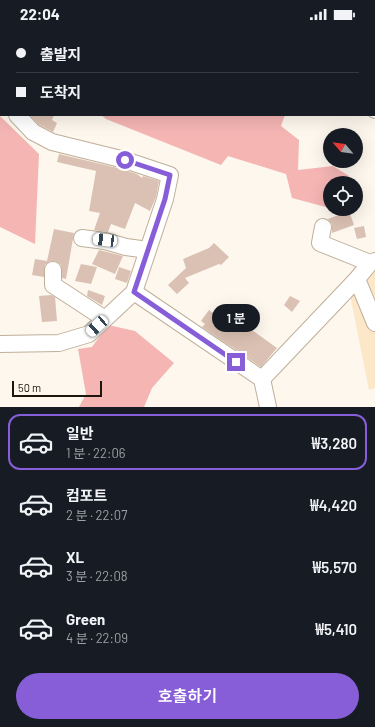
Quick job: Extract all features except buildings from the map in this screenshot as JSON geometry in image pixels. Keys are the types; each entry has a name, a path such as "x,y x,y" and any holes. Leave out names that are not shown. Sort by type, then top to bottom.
{"street":[{"path":"0,344 59,343 88,334 134,292 165,199 170,175 125,160 52,142 33,132 18,116"},
{"path":"262,379 373,262 320,243 323,227"},
{"path":"82,238 105,240 126,247 148,250"},
{"path":"53,270 53,285 105,319"},
{"path":"358,279 375,323"},
{"path":"134,292 262,379 268,407"}],"shaded area":[{"path":"0,116 39,154 35,244 0,227"},
{"path":"102,116 285,116 281,126 299,140 298,170 323,167 336,168 349,176 323,176 323,206 292,198 286,174 228,156 221,165 106,119"},
{"path":"375,267 375,388 369,390 350,295"},
{"path":"108,325 135,331 174,363 152,388 144,407 79,407 86,394 78,349 92,347"}],"route":[{"path":"125,160 170,175 165,199 134,292 236,362"}]}
